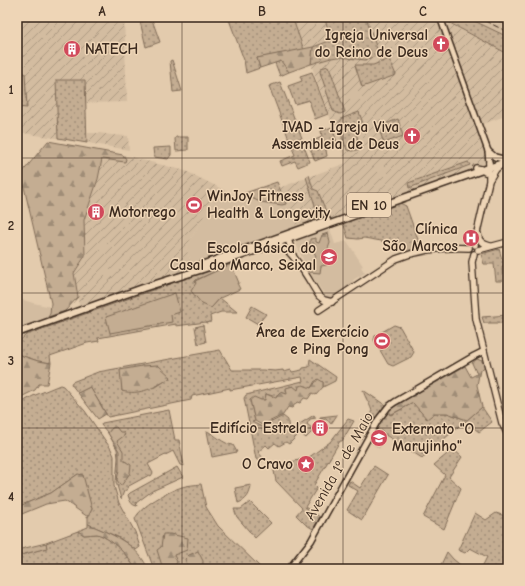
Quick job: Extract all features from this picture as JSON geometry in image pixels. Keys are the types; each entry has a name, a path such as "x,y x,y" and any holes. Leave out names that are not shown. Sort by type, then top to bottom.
{"main road":[{"name":"EN 10","path":"143,288 203,269 506,160"},
{"path":"506,160 494,172 489,181 475,241 477,253 474,254 472,262 476,313 484,352 502,423 508,435"},
{"name":"EN 10","path":"17,333 143,288 210,262 476,168 487,167"},
{"path":"487,167 489,181"},
{"path":"478,232 478,238 482,243 491,246"},
{"path":"288,239 295,259"},
{"path":"319,296 321,304 319,310 396,259 408,254 469,248 472,245 477,248 508,242"},
{"path":"265,247 283,247 295,259 319,296 324,300 332,302"},
{"path":"469,248 470,253 474,254"}],"street":[{"path":"440,18 488,151 487,167"},
{"path":"488,151 495,157 506,160"},
{"name":"Avenida 1º de Maio","path":"289,569 311,541 376,424 385,411 396,402 484,352"}],"shaded area":[{"path":"17,17 124,17 127,102 86,103 87,143 17,132"},
{"path":"292,17 324,17 332,40 304,50"},
{"path":"366,17 436,17 508,54 508,115 480,125 493,164 299,232 279,188 346,163 311,64 331,58 379,55"},
{"path":"466,17 489,17 508,26 508,37"},
{"path":"88,133 128,136 129,150 88,143"},
{"path":"103,151 186,171 220,188 186,247 193,270 193,275 146,292 143,283 79,306 74,273 85,256 84,220 98,179"},
{"path":"220,188 241,199 245,195 260,202 282,205 286,204 299,232 193,270 186,247"},
{"name":"Escola Básica do Casal do Marco, Seixal","path":"330,229 335,244 347,241 363,266 361,267 365,273 353,280 354,283 328,299 306,267 295,241"},
{"path":"17,298 51,307 50,315 17,328"},
{"name":"Externato \"O Marujinho\"","path":"376,429 387,436 379,449 370,442"}],"green space":[{"path":"139,17 151,17 160,42 146,47"},
{"path":"228,17 292,17 304,50 257,58 260,68 246,73 244,60"},
{"path":"324,17 366,17 379,55 365,60 339,57 331,58 311,64 313,47 332,40"},
{"path":"444,17 466,17 508,37 508,54 446,21"},
{"path":"489,17 508,17 508,26"},
{"path":"313,47 311,64 289,72 281,61 260,68 257,58"},
{"path":"389,59 396,75 362,87 355,65 373,65"},
{"path":"172,60 182,91 173,92 170,61"},
{"path":"282,60 289,72 280,76 275,63"},
{"path":"328,66 345,112 340,114 333,111 320,72 321,68"},
{"path":"312,72 328,114 315,119 309,100 295,104 288,86 302,81 300,76"},
{"path":"17,73 25,73 27,108 17,107"},
{"path":"56,80 85,80 87,143 58,138"},
{"path":"280,82 302,138 290,142 269,86"},
{"path":"359,112 365,129 356,132 360,149 352,151 347,150 341,134 339,123 343,118"},
{"path":"398,119 403,136 384,143 378,127"},
{"path":"332,127 338,145 326,150 327,156 315,161 308,143 322,137 321,131"},
{"path":"176,137 188,137 188,150 176,151"},
{"path":"48,141 123,155 126,159 125,162 102,159 98,179 84,220 85,256 74,273 78,297 65,311 48,317 50,314 51,303 21,174"},
{"path":"303,144 310,162 298,167 295,161 282,166 280,161 295,155 292,148"},
{"path":"171,147 171,155 168,159 154,157 153,148"},
{"path":"468,162 470,165 409,188 408,183"},
{"path":"309,175 313,189 318,191 327,214 318,215 306,177"},
{"path":"277,182 286,204 282,205 260,202 245,195 245,193"},
{"path":"398,202 406,206 421,248 420,249 407,252 393,243 364,238 348,238 343,222"},
{"path":"328,233 330,243 325,257 328,260 327,265 321,266 320,273 310,272 308,265 313,265 316,256 313,250 304,250 305,245 310,244 310,239 316,238 316,242 319,243 322,235"},
{"path":"499,249 502,259 508,258 508,266 502,266 502,281 496,281 494,264 484,264 481,254"},
{"path":"237,260 238,261 196,280 196,283 211,308 220,298 237,312 221,312 210,316 211,322 206,323 176,326 176,324 98,338 99,341 87,343 50,356 51,363 38,361 17,354 17,343 26,335"},
{"path":"231,264 240,289 220,298 211,308 202,304 191,291 196,283 195,281"},
{"path":"175,293 180,312 171,315 172,322 110,333 106,317"},
{"path":"252,306 266,314 258,324 246,317"},
{"path":"508,315 508,323 484,323 482,317"},
{"path":"203,325 206,342 198,344 195,327"},
{"path":"394,325 400,327 414,352 411,357 393,366 388,364 374,340 375,336"},
{"path":"220,350 232,370 283,370 284,372 291,370 292,372 309,367 310,359 336,377 335,381 323,387 323,382 315,381 311,388 298,390 287,394 280,392 276,397 266,394 265,400 250,400 255,421 252,422 262,427 283,416 288,420 292,433 297,431 298,425 314,415 316,418 310,419 307,424 313,429 306,438 300,433 289,444 286,442 279,446 275,443 269,448 266,445 258,452 264,459 261,462 256,459 244,398 246,395 303,381 302,377 230,390 230,388 192,396 191,400 108,417 90,387 78,393 71,384 72,382 98,372","holes":["121,370 171,377 156,387 122,391"]},
{"path":"17,354 38,361 51,363 47,384 39,384 35,390 17,399"},
{"path":"477,359 482,361 485,367 480,370 477,385 482,407 467,420 447,413 435,413 427,419 413,403 390,415 388,411 390,409 465,366 471,377 477,374 472,363"},
{"path":"158,365 171,377 148,390 135,392 122,391 120,370"},
{"path":"318,379 323,382 323,387 316,395 312,393 308,399 304,398 300,403 297,402 292,408 288,407 283,415 262,425 255,421 250,400 254,397 265,400 266,394 276,398 280,392 287,394 286,388 293,386 298,390 299,386 303,385 311,388"},
{"path":"60,385 63,386 85,411 111,449 114,456 114,486 119,503 135,532 140,547 136,550 118,537 88,524 88,517 92,509 78,474 51,493 17,507 17,405 33,396"},
{"path":"90,387 106,414 98,419 78,393"},
{"path":"363,390 385,405 375,419 367,419 372,411"},
{"path":"413,403 435,413 447,413 467,420 482,407 492,422 479,432 465,421 422,458 376,429 388,411 391,415"},
{"path":"169,410 175,440 179,440 184,466 180,465 173,451 148,464 153,473 151,476 149,475 127,487 128,489 124,491 121,499 116,482 118,458 117,449 108,433 101,425 102,423"},
{"path":"337,415 331,424 326,418 320,419 320,417"},
{"path":"348,419 354,421 342,441 340,441 314,485 317,488 305,507 320,517 313,529 305,524 296,515 302,508 276,481 273,466 308,458 330,442"},
{"path":"116,427 125,435 117,441 123,451 123,460 131,465 130,473 121,486 117,480 119,470 119,451 108,433 112,428"},
{"path":"207,431 226,443 233,445 237,452 212,457"},
{"path":"453,449 462,457 449,477 461,488 444,529 423,517 445,475 434,465"},
{"path":"374,466 388,475 362,520 347,510 358,491 348,485 350,481 360,488"},
{"path":"177,467 183,477 152,491 136,503 137,506 133,505 128,495 130,493"},
{"path":"78,474 83,475 92,509 88,517 65,501 46,504 17,516 17,507 51,493"},
{"path":"201,484 206,507 218,526 262,569 154,569 135,519 143,509 163,495 182,487"},
{"path":"251,485 248,496 238,503 235,488"},
{"path":"250,502 271,523 255,538 237,517 234,509 241,509"},
{"path":"475,513 486,520 496,513 508,517 508,569 481,569 487,557 470,548 465,553 458,550"},
{"path":"88,524 130,545 142,559 147,567 146,569 135,569 129,559 114,543 108,539 97,534 84,535 78,531 88,527"},
{"path":"78,531 84,535 97,534 114,543 125,554 135,569 17,569 17,556 46,548 46,543"},
{"path":"163,534 188,538 187,550 174,555 177,562 173,569 163,569 157,550 161,547"},
{"path":"46,543 47,548 17,556 17,550"},
{"path":"198,551 203,561 203,569 185,569 188,566 185,559 189,555"},
{"path":"447,552 453,559 465,569 439,569"}],"railway":[{"path":"477,17 508,32"}],"place":[{"name":"Igreja Universal do Reino de Deus","path":"441,44"},
{"name":"NATECH","path":"72,49"},
{"name":"IVAD - Igreja Viva Assembleia de Deus","path":"412,136"},
{"name":"WinJoy Fitness Health & Longevity","path":"194,205"},
{"name":"Motorrego","path":"96,212"},
{"name":"Clínica São Marcos","path":"471,238"},
{"name":"Escola Básica do Casal do Marco, Seixal","path":"329,257"},
{"name":"Área de Exercício e Ping Pong","path":"382,341"},
{"name":"Edifício Estrela","path":"320,428"},
{"name":"Externato \"O Marujinho\"","path":"379,438"},
{"name":"O Cravo","path":"306,464"}]}
